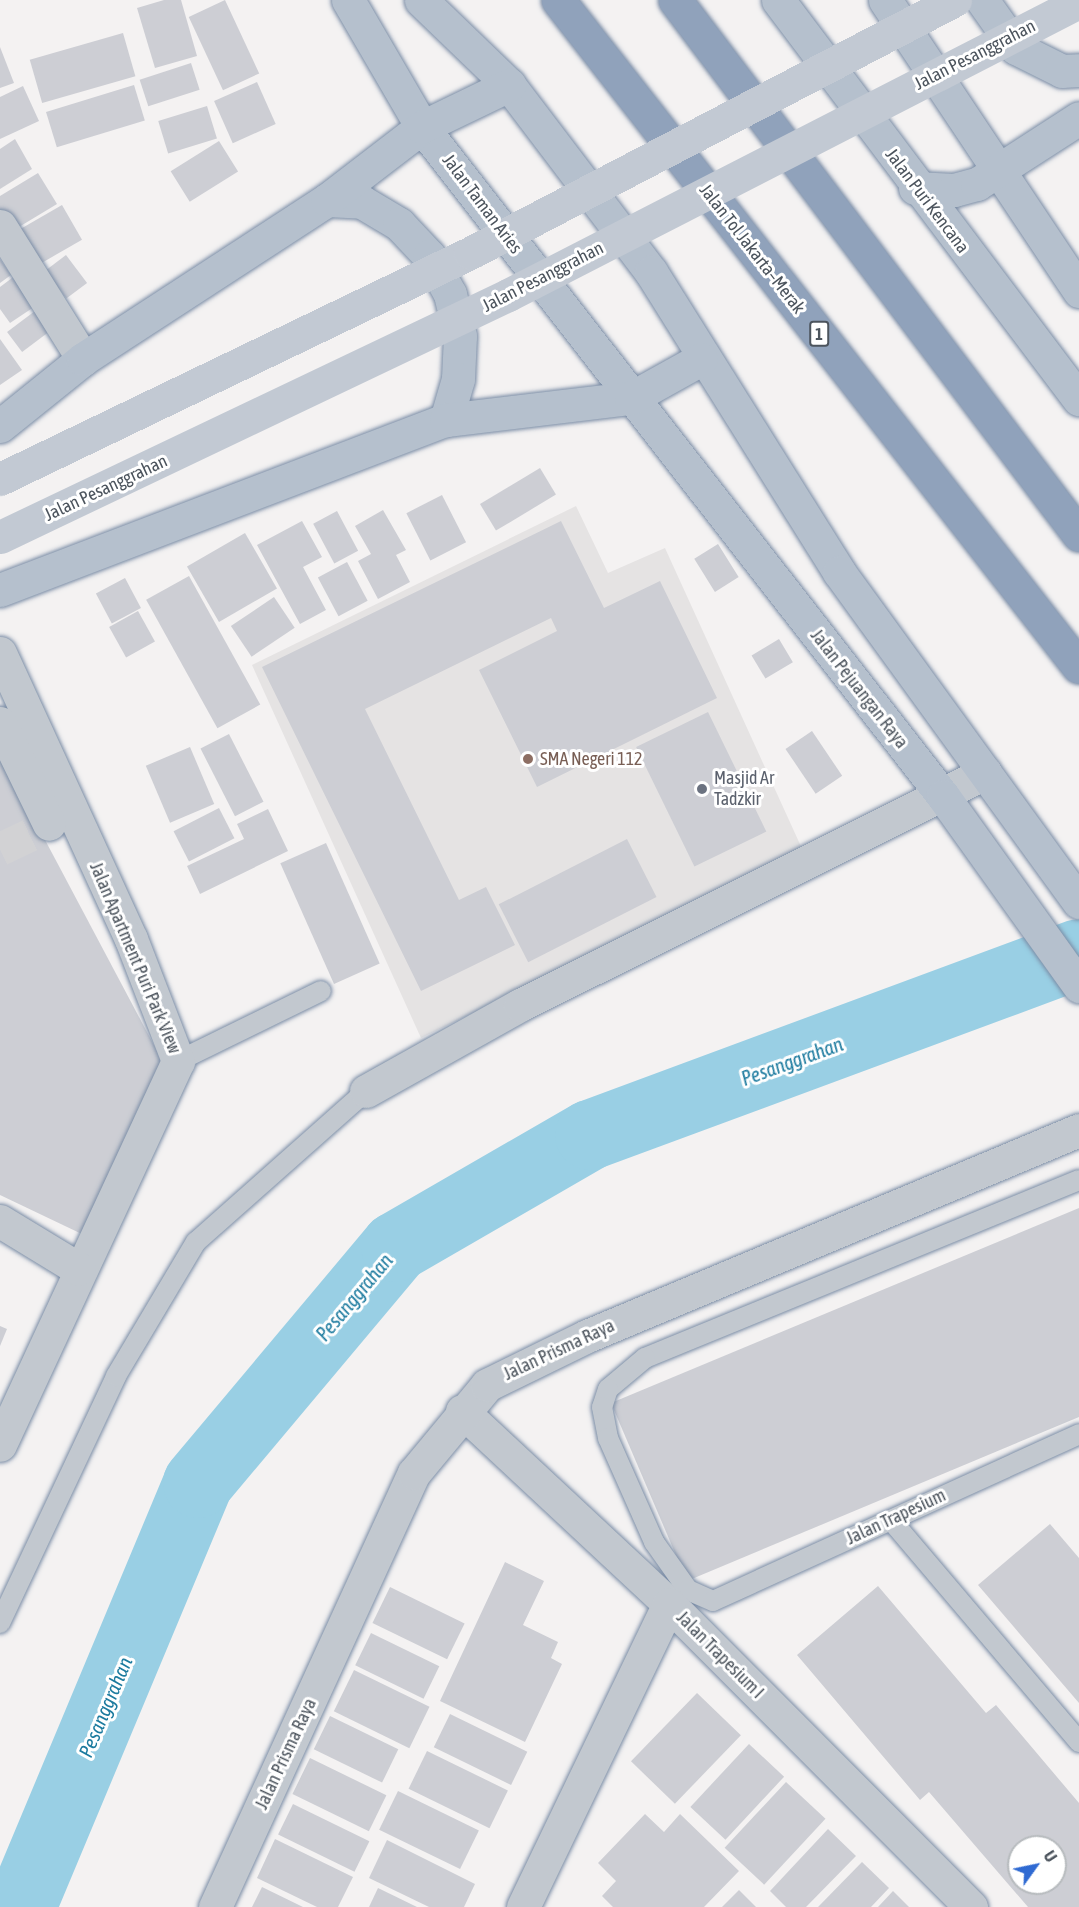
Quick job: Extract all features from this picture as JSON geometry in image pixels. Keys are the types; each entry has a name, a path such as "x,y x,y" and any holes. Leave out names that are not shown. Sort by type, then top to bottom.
{"highway":[{"name":"Jalan Tol Jakarta–Merak","path":"558,0 1079,667"},
{"path":"675,0 1079,535"}],"main road":[{"name":"Jalan Taman Aries","path":"348,0 422,127 631,398"},
{"path":"421,0 509,85 651,272 701,359 839,572 1079,902"},
{"path":"885,0 1055,259 1079,291"},
{"path":"0,479 470,253 955,0"},
{"path":"982,0 1016,48 1062,71 1079,70"},
{"name":"Jalan Pesanggrahan","path":"0,537 508,295 1079,2"},
{"name":"Jalan Puri Kencana","path":"784,4 915,188 1079,399"},
{"path":"0,426 83,359 327,200 422,127 509,85"},
{"path":"915,188 954,190 1000,173 1079,118"},
{"path":"327,200 363,202 399,224 429,256 445,284 460,336 459,379 446,420"},
{"path":"0,590 446,420 631,398 701,359"},
{"name":"Jalan Pejuangan Raya","path":"631,398 943,796 1079,986"}],"street":[{"path":"0,226 83,359"},
{"name":"Jalan Apartment Puri Park View","path":"0,653 53,821"},
{"name":"Jalan Apartment Puri Park View","path":"0,723 53,821 131,939 178,1061 79,1269 0,1445"},
{"path":"366,1091 520,1005 943,796 985,773"},
{"name":"Jalan Prisma Raya","path":"215,1907 414,1473 462,1411 487,1385 524,1364 1079,1130"},
{"path":"0,1221 79,1269"},
{"name":"Jalan Trapesium I","path":"462,1411 669,1604 971,1907"},
{"path":"527,1905 669,1604"}],"lane":[{"path":"178,1061 321,991"},
{"path":"0,1623 116,1376 196,1242 366,1091"},
{"name":"Jalan Trapesium","path":"1079,1180 645,1358 608,1389 602,1407 608,1438 654,1542 688,1590 713,1601 1079,1434"},
{"path":"891,1520 1079,1742"}],"shaded area":[{"name":"SMA Negeri 112","path":"576,506 608,573 665,548 804,853 421,1038 252,665"}],"building":[{"path":"164,0 181,0 197,56 155,68 137,8"},
{"path":"225,0 259,73 223,90 189,17"},
{"path":"123,33 135,76 42,103 30,60"},
{"path":"0,47 14,83 0,88"},
{"path":"191,63 200,90 148,106 140,80"},
{"path":"257,82 276,124 233,143 214,101"},
{"path":"134,85 145,120 57,147 46,112"},
{"path":"23,86 39,121 0,139 0,97"},
{"path":"207,106 217,139 168,153 158,121"},
{"path":"15,139 32,169 0,189 0,149"},
{"path":"219,141 238,172 190,202 171,171"},
{"path":"38,173 57,204 9,233 0,218 0,196"},
{"path":"62,205 82,240 32,269 12,234"},
{"path":"66,255 87,283 66,299 45,271"},
{"path":"0,259 11,275 0,283"},
{"path":"16,275 37,305 10,323 0,309 0,287"},
{"path":"39,308 54,328 22,352 7,332"},
{"path":"0,339 22,370 0,385"},
{"path":"540,468 556,495 496,531 480,504"},
{"path":"442,495 466,542 430,560 406,513"},
{"path":"383,510 406,550 396,555 410,582 378,599 358,561 371,554 355,526"},
{"path":"337,511 358,551 334,563 313,524"},
{"path":"302,521 322,557 303,567 326,610 300,624 257,545"},
{"path":"561,521 604,608 660,581 717,698 537,787 479,670 557,631 551,618 365,709 459,900 486,887 515,945 421,991 262,667"},
{"path":"245,533 277,588 219,622 187,566"},
{"path":"718,544 739,577 715,592 694,559"},
{"path":"347,562 368,601 339,616 318,577"},
{"path":"189,576 260,705 217,728 146,600"},
{"path":"125,578 141,608 112,624 96,593"},
{"path":"274,597 295,628 252,657 231,626"},
{"path":"138,611 155,642 126,658 109,627"},
{"path":"779,639 793,662 765,679 752,655"},
{"name":"Masjid Ar Tadzkir","path":"708,712 766,832 694,867 636,747"},
{"path":"812,731 842,776 816,794 785,749"},
{"path":"229,734 264,802 235,816 200,749"},
{"path":"190,747 214,804 170,823 146,766"},
{"path":"0,755 165,1066 86,1236 0,1195"},
{"path":"219,808 234,838 189,861 174,831"},
{"path":"268,809 288,851 200,894 187,866 244,839 237,824"},
{"path":"627,839 657,897 528,962 499,904"},
{"path":"326,843 380,964 334,984 280,863"},
{"path":"1079,1208 1079,1417 687,1581 611,1403"},
{"path":"0,1326 7,1329 0,1346"},
{"path":"1050,1524 1079,1558 1079,1703 978,1585"},
{"path":"505,1562 544,1581 523,1625 558,1642 551,1658 562,1664 525,1742 440,1701"},
{"path":"878,1586 986,1713 996,1705 1079,1803 1079,1907 1028,1907 1018,1895 1067,1895 1067,1835 1007,1835 1007,1883 929,1792 920,1800 797,1655"},
{"path":"390,1587 465,1623 447,1659 372,1623"},
{"path":"371,1633 439,1666 424,1699 355,1665"},
{"path":"354,1670 429,1707 409,1748 334,1711"},
{"path":"697,1693 741,1735 675,1804 631,1761"},
{"path":"450,1714 527,1752 511,1785 434,1747"},
{"path":"330,1716 398,1749 382,1783 314,1749"},
{"path":"749,1744 784,1777 725,1840 690,1807"},
{"path":"427,1751 508,1790 489,1828 409,1789"},
{"path":"310,1758 386,1795 369,1831 292,1794"},
{"path":"786,1782 825,1819 764,1885 725,1848"},
{"path":"398,1791 479,1830 460,1869 379,1830"},
{"path":"293,1804 369,1841 354,1872 278,1835"},
{"path":"645,1814 664,1832 680,1814 739,1871 704,1907 613,1907 602,1896 616,1881 598,1863"},
{"path":"828,1829 856,1856 806,1907 786,1907 770,1891"},
{"path":"275,1839 353,1877 338,1907 317,1907 257,1878"},
{"path":"387,1840 475,1884 464,1907 429,1907 369,1878"},
{"path":"862,1862 889,1888 871,1907 818,1907"},
{"path":"262,1887 303,1907 252,1907"},
{"path":"378,1888 417,1907 369,1907"},
{"path":"739,1890 756,1907 722,1907"},
{"path":"893,1891 909,1907 878,1907"}],"waterway":[{"name":"Pesanggrahan","path":"21,1907 198,1483 396,1247 590,1135 1079,954"}],"tunnel":[{"path":"0,849 40,830"}],"place":[{"name":"SMA Negeri 112","path":"528,759"},
{"name":"Masjid Ar Tadzkir","path":"702,789"}]}
